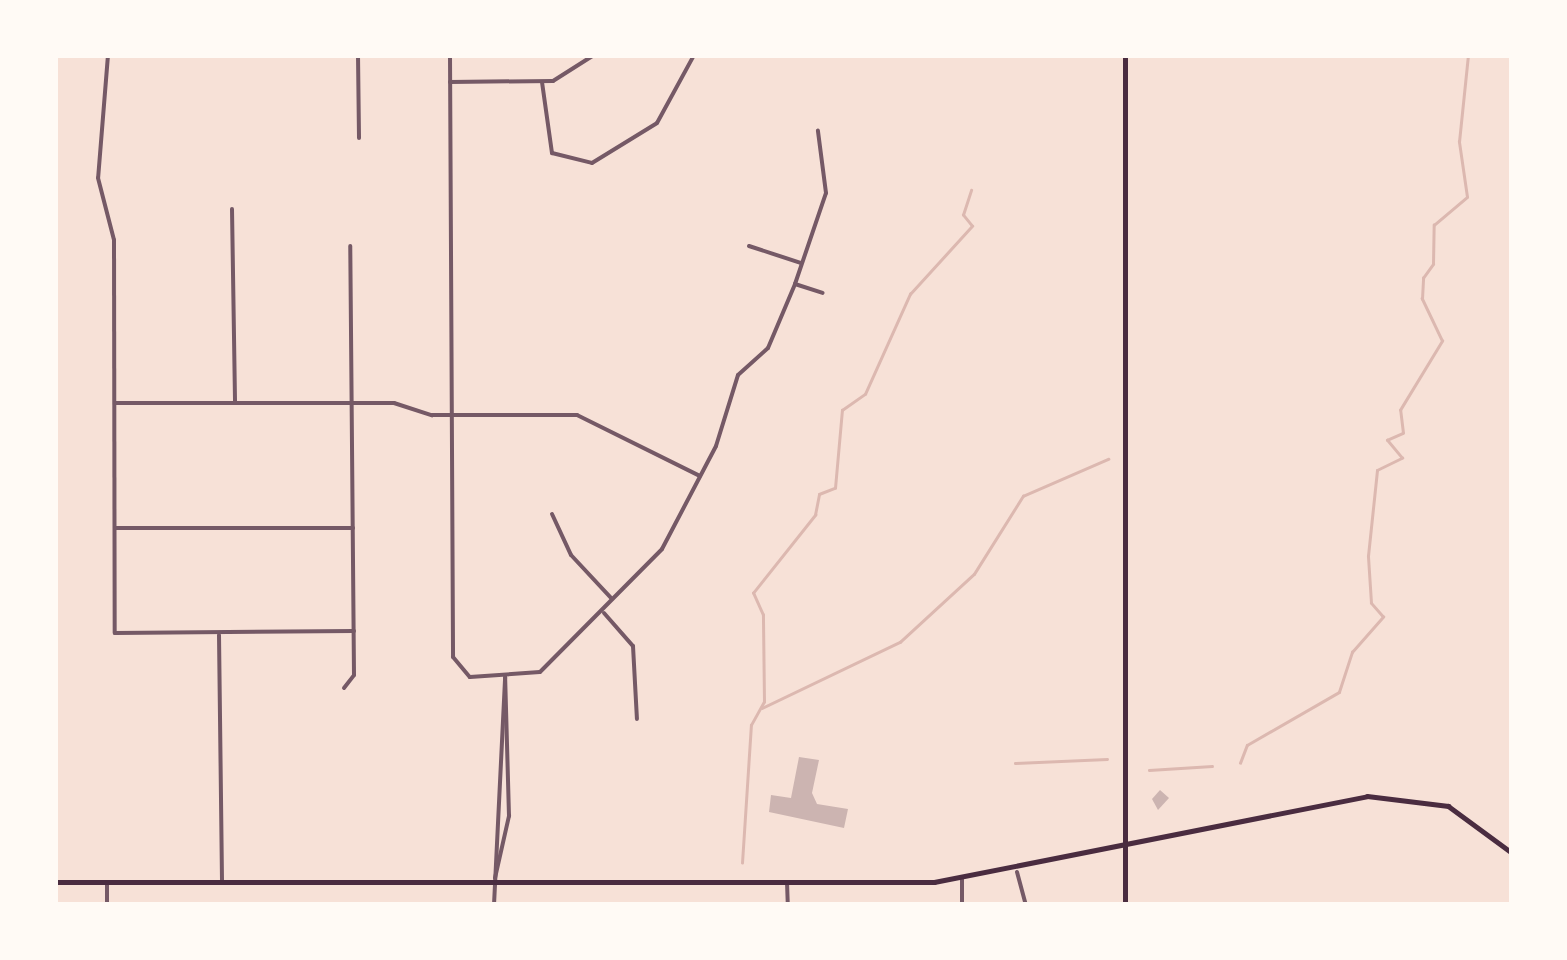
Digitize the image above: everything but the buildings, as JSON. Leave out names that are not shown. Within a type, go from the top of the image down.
[{"type":"main road","points":[[1125,55],[1125,905]]},
{"type":"main road","points":[[55,882],[962,879],[1018,872],[1124,840],[1367,796],[1416,796],[1488,830],[1512,854]]},
{"type":"street","points":[[108,55],[98,178],[114,240],[115,633],[354,631]]},
{"type":"street","points":[[358,55],[359,138]]},
{"type":"street","points":[[450,55],[454,662],[465,676],[505,677],[540,672],[604,613],[662,549],[700,476],[738,376],[768,348],[795,284],[826,193],[818,131]]},
{"type":"street","points":[[450,82],[542,82],[594,55]]},
{"type":"street","points":[[542,82],[552,152],[592,164],[657,123],[694,55]]},
{"type":"street","points":[[232,209],[234,403]]},
{"type":"street","points":[[344,688],[354,675],[350,246]]},
{"type":"street","points":[[749,246],[801,263]]},
{"type":"street","points":[[795,284],[823,294]]},
{"type":"street","points":[[115,403],[352,403],[452,416],[577,415],[700,476]]},
{"type":"street","points":[[552,514],[571,555],[613,601]]},
{"type":"street","points":[[115,528],[353,528]]},
{"type":"street","points":[[604,613],[633,646],[637,719]]},
{"type":"street","points":[[219,633],[222,880]]},
{"type":"street","points":[[494,905],[505,677]]},
{"type":"street","points":[[494,880],[509,794],[505,677]]},
{"type":"street","points":[[499,794],[509,794]]},
{"type":"street","points":[[1018,872],[1026,905]]},
{"type":"street","points":[[962,879],[962,905]]},
{"type":"street","points":[[106,882],[106,905]]},
{"type":"street","points":[[788,882],[788,905]]},
{"type":"waterway","points":[[1240,763],[1247,745],[1339,692],[1352,652],[1383,617],[1371,603],[1368,556],[1377,470],[1402,458],[1387,440],[1403,433],[1400,410],[1442,341],[1422,299],[1423,278],[1433,264],[1434,225],[1467,197],[1459,142],[1468,55]]},
{"type":"waterway","points":[[742,863],[751,725],[764,702],[763,615],[753,593],[815,515],[819,494],[835,488],[842,410],[865,394],[910,294],[972,226],[963,215],[971,190]]},
{"type":"waterway","points":[[762,708],[900,642],[974,574],[1023,496],[1108,459]]},
{"type":"waterway","points":[[1015,763],[1107,759]]},
{"type":"waterway","points":[[1149,770],[1212,766]]}]
